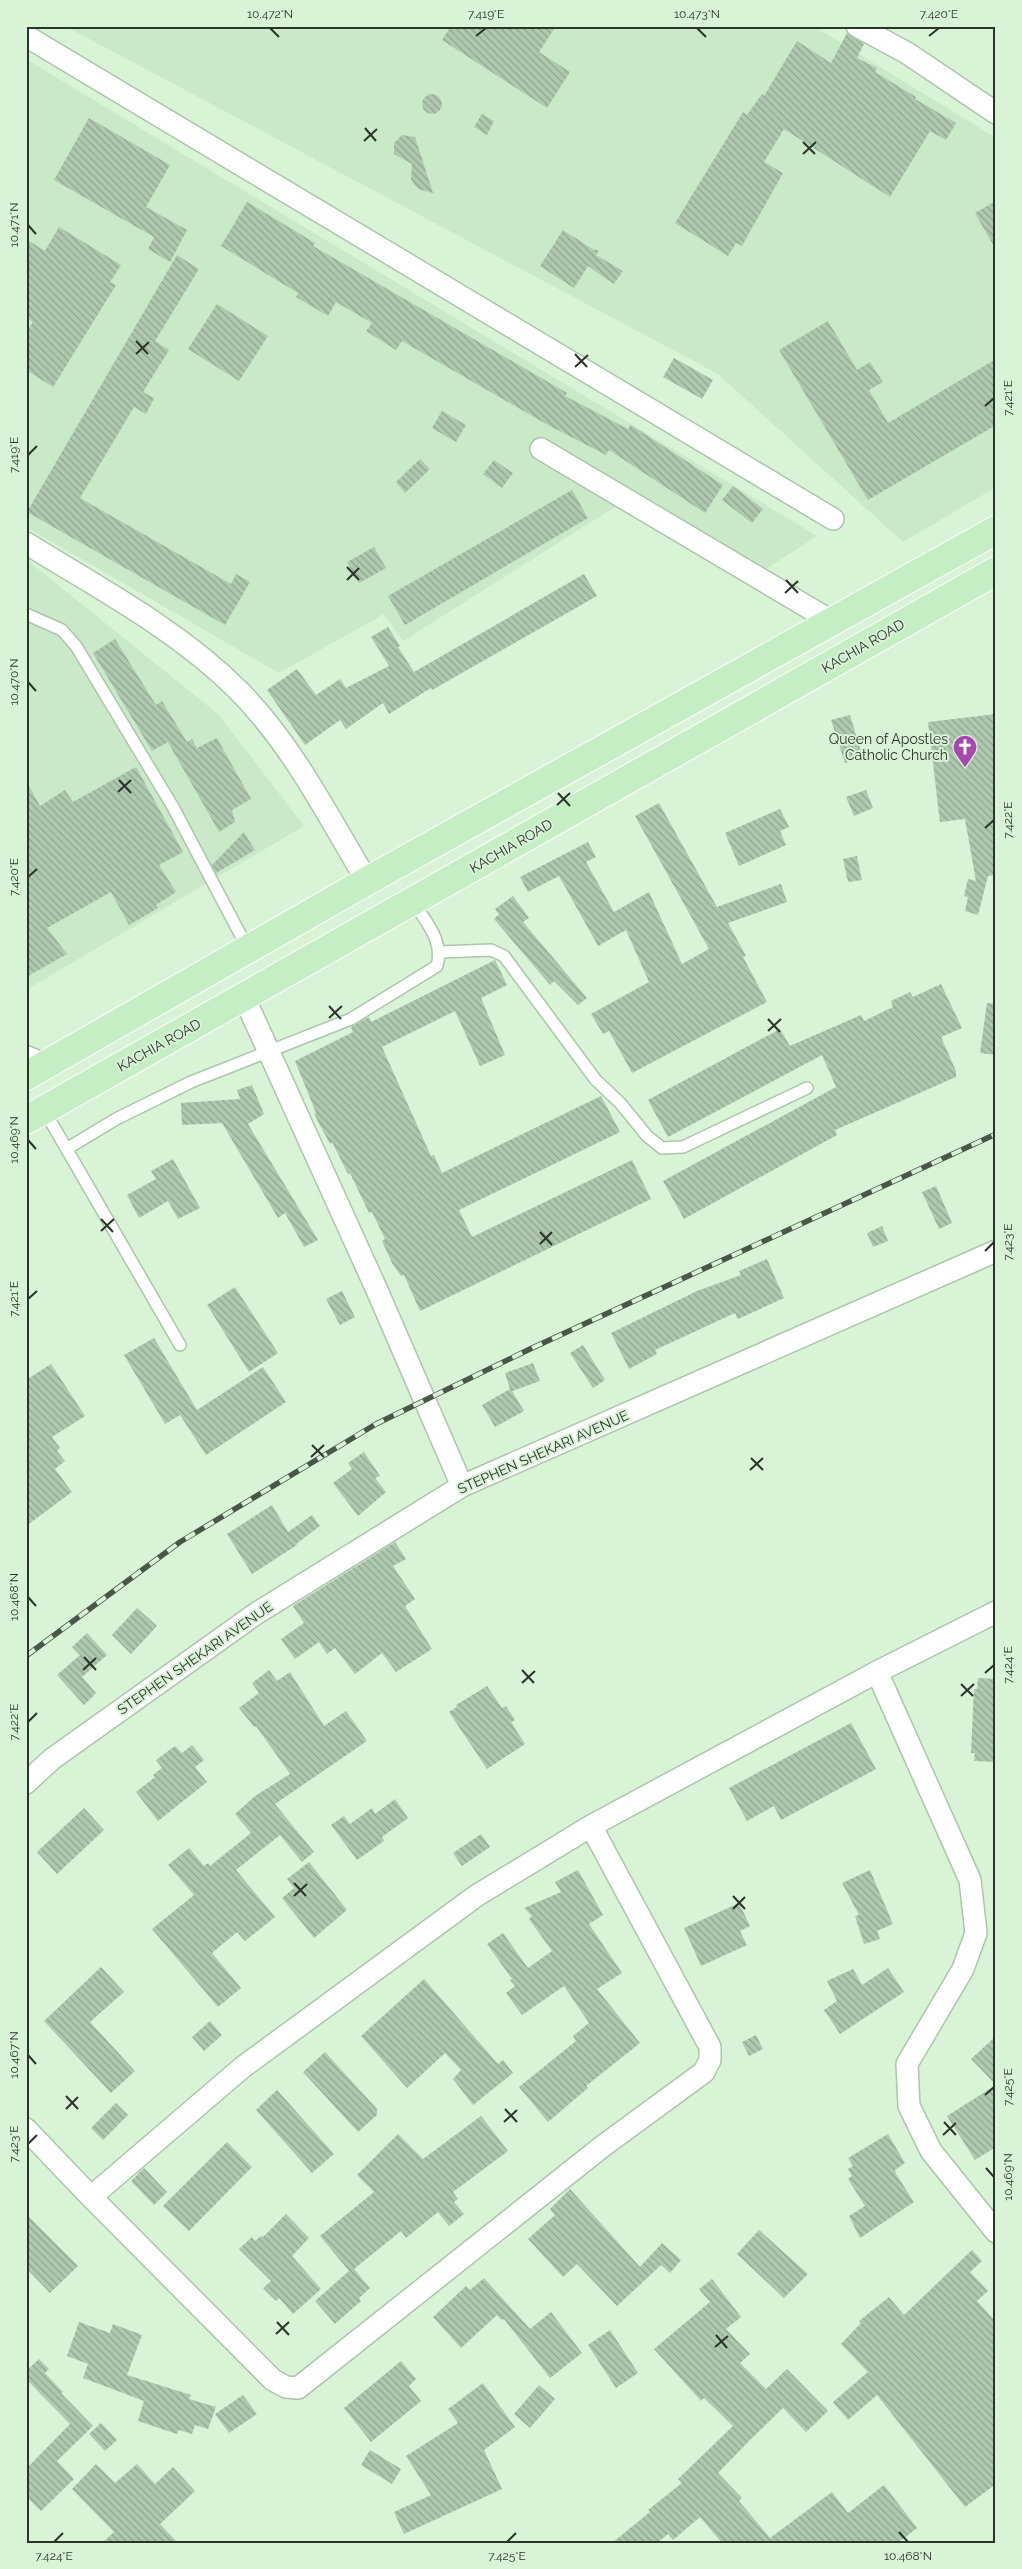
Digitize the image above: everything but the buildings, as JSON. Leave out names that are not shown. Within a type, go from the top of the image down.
[{"type":"main road","points":[[26,1076],[367,882],[996,530]]},
{"type":"main road","name":"KACHIA ROAD","points":[[35,1115],[996,571]]},
{"type":"street","points":[[857,26],[907,53],[996,114]]},
{"type":"street","points":[[26,36],[833,519]]},
{"type":"street","points":[[541,449],[833,622]]},
{"type":"street","points":[[26,542],[178,639],[205,660],[239,691],[300,770],[367,882]]},
{"type":"street","points":[[244,997],[376,1288],[462,1486]]},
{"type":"street","name":"STEPHEN SHEKARI AVENUE","points":[[26,1783],[52,1759],[257,1613],[462,1486],[996,1251]]},
{"type":"street","points":[[91,2197],[242,2067],[476,1896],[591,1826],[877,1672],[996,1612]]},
{"type":"street","points":[[877,1672],[970,1880],[976,1933],[963,1969],[907,2064],[909,2106],[931,2150],[996,2232]]},
{"type":"street","points":[[26,2129],[273,2380],[286,2386],[298,2388],[603,2146],[704,2072],[710,2060],[710,2047],[591,1826]]},
{"type":"lane","points":[[26,614],[62,630],[76,646],[173,806],[248,949]]},
{"type":"lane","points":[[68,1148],[116,1119],[191,1082],[351,1019],[437,966],[441,952],[438,942],[413,901]]},
{"type":"lane","points":[[441,952],[490,950],[504,956],[595,1079],[647,1136],[662,1148],[684,1147],[807,1088]]},
{"type":"lane","points":[[26,1051],[51,1062]]},
{"type":"lane","points":[[35,1115],[68,1148],[180,1344]]},
{"type":"shaded area","points":[[65,26],[813,26],[996,138],[996,487],[903,542],[718,374]]},
{"type":"shaded area","points":[[26,59],[817,536],[761,572],[626,500],[403,641],[384,614],[279,673],[26,527]]},
{"type":"shaded area","points":[[26,559],[219,715],[304,826],[26,990]]},
{"type":"railway","points":[[26,1656],[180,1542],[376,1424],[530,1349],[996,1134]]},
{"type":"place","name":"Queen of Apostles Catholic Church","points":[[965,768]]}]
